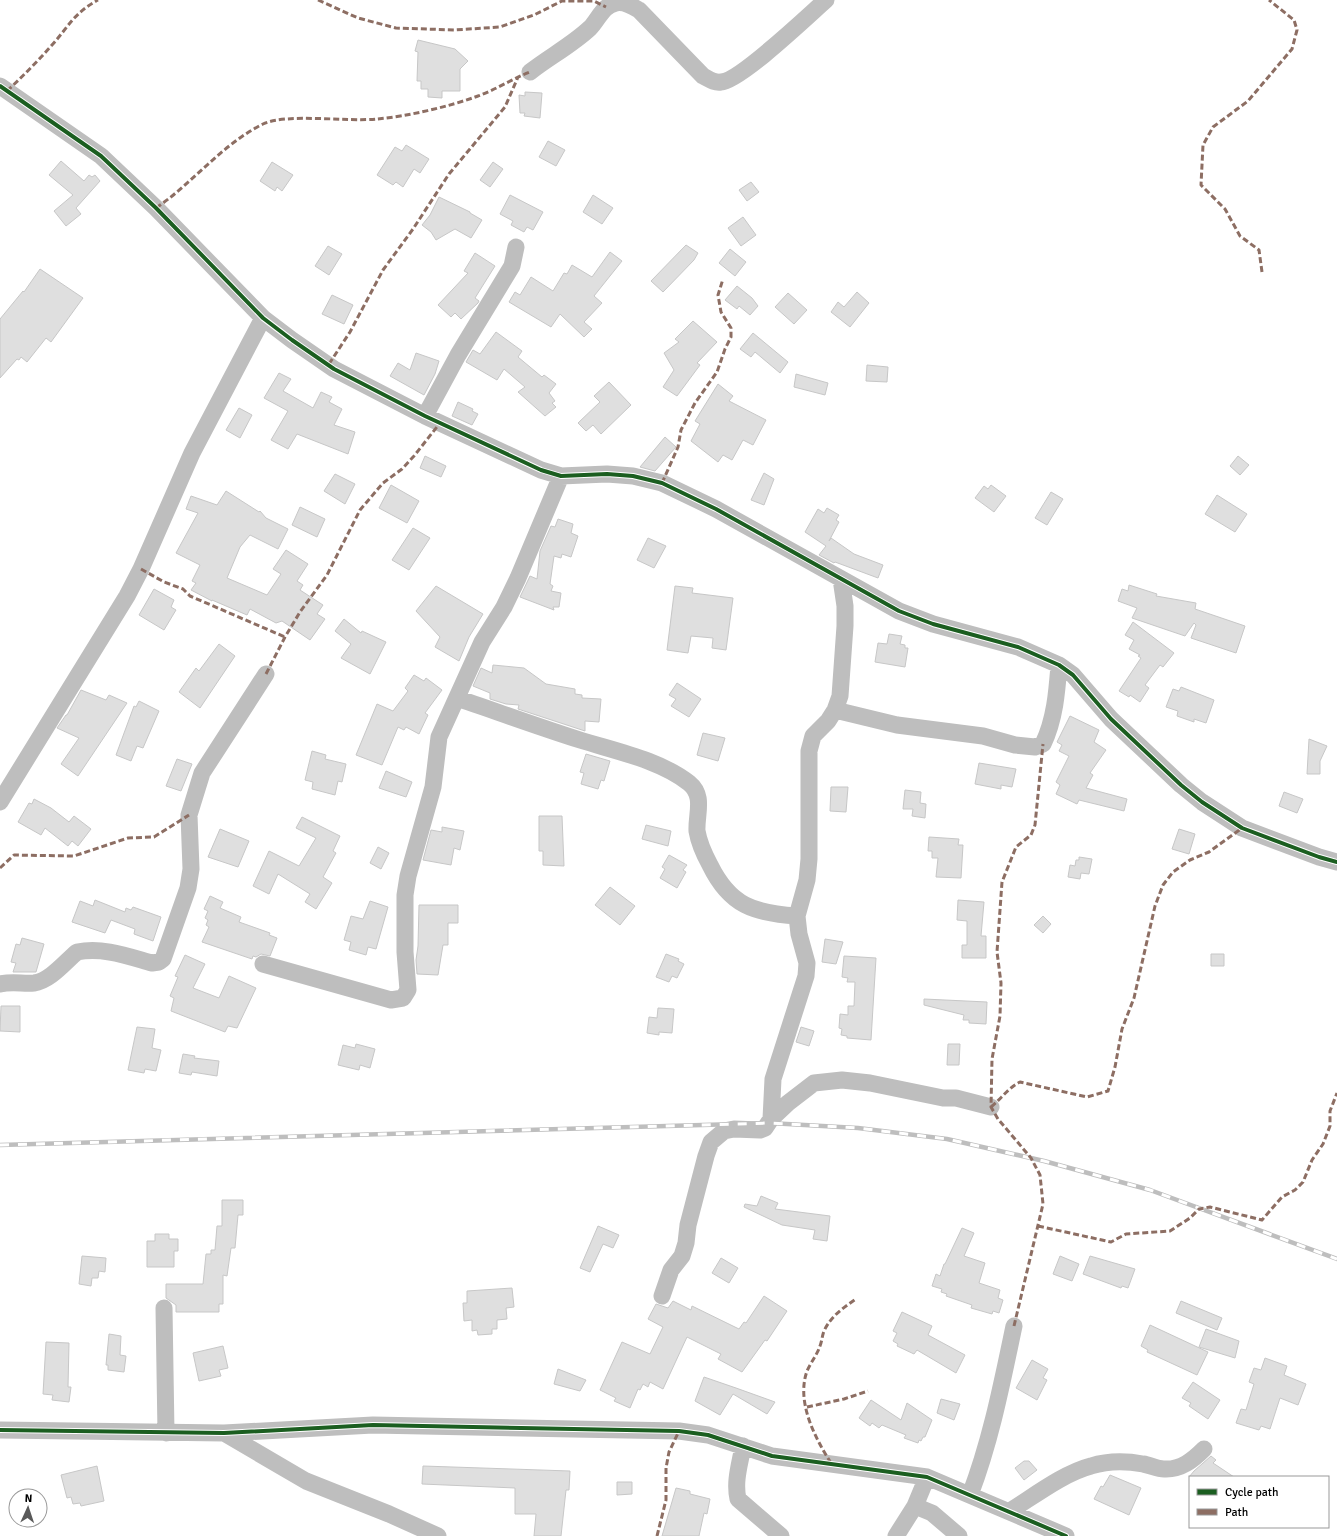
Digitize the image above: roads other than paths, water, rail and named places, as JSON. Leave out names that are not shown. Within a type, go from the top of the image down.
[{"type":"street","points":[[530,72],[590,28],[606,7],[616,2],[627,3],[639,10],[703,76],[713,81],[721,82],[737,75],[778,43],[826,0]]},
{"type":"street","points":[[0,86],[101,156],[156,208],[263,318],[334,369],[425,416],[541,470],[561,476],[607,474],[633,476],[662,483],[716,510],[899,610],[933,624],[1018,647],[1059,665],[1073,675],[1111,719],[1181,785],[1202,802],[1242,828],[1319,857],[1337,862]]},
{"type":"street","points":[[425,416],[458,355],[512,266],[516,247]]},
{"type":"street","points":[[0,802],[130,589],[192,453],[263,318]]},
{"type":"street","points":[[263,964],[391,1000],[403,998],[408,990],[405,952],[406,894],[408,876],[433,786],[439,737],[482,642],[504,607],[518,578],[561,476]]},
{"type":"street","points":[[771,1119],[773,1079],[806,976],[807,964],[799,934],[797,916],[807,880],[809,859],[808,770],[810,743],[813,736],[828,721],[835,710],[840,696],[845,626],[845,606],[841,579]]},
{"type":"street","points":[[835,710],[897,725],[982,736],[1015,745],[1035,747],[1043,744],[1047,736],[1058,688],[1059,665]]},
{"type":"street","points":[[0,984],[42,981],[77,952],[83,951],[109,951],[152,963],[159,962],[163,959],[188,888],[191,869],[189,815],[195,789],[202,773],[266,674]]},
{"type":"street","points":[[457,698],[655,764],[689,783],[696,791],[699,802],[699,838],[714,874],[727,893],[750,909],[772,914],[797,916]]},
{"type":"street","points":[[662,1296],[671,1270],[682,1256],[686,1243],[688,1225],[712,1142],[724,1131],[734,1129],[760,1130],[765,1128],[771,1119],[814,1083],[842,1080],[870,1083],[943,1098],[956,1098],[991,1107]]},
{"type":"street","points":[[164,1308],[166,1433]]},
{"type":"street","points":[[970,1495],[981,1465],[999,1399],[1014,1326]]},
{"type":"street","points":[[0,1430],[224,1433],[373,1426],[646,1429],[679,1431],[708,1435],[772,1456],[927,1476],[970,1495],[1010,1510],[1066,1536]]},
{"type":"street","points":[[224,1433],[306,1481],[389,1514],[438,1536]]},
{"type":"street","points":[[743,1446],[737,1476],[736,1490],[738,1499],[781,1536]]},
{"type":"street","points":[[1010,1510],[1079,1470],[1115,1462],[1143,1464],[1164,1469],[1178,1467],[1192,1460],[1204,1449]]},
{"type":"street","points":[[896,1536],[915,1506],[927,1476]]},
{"type":"street","points":[[915,1506],[932,1513],[959,1536]]},
{"type":"railway","points":[[0,1145],[769,1123],[858,1128],[947,1139],[1044,1161],[1150,1190],[1337,1259]]}]
